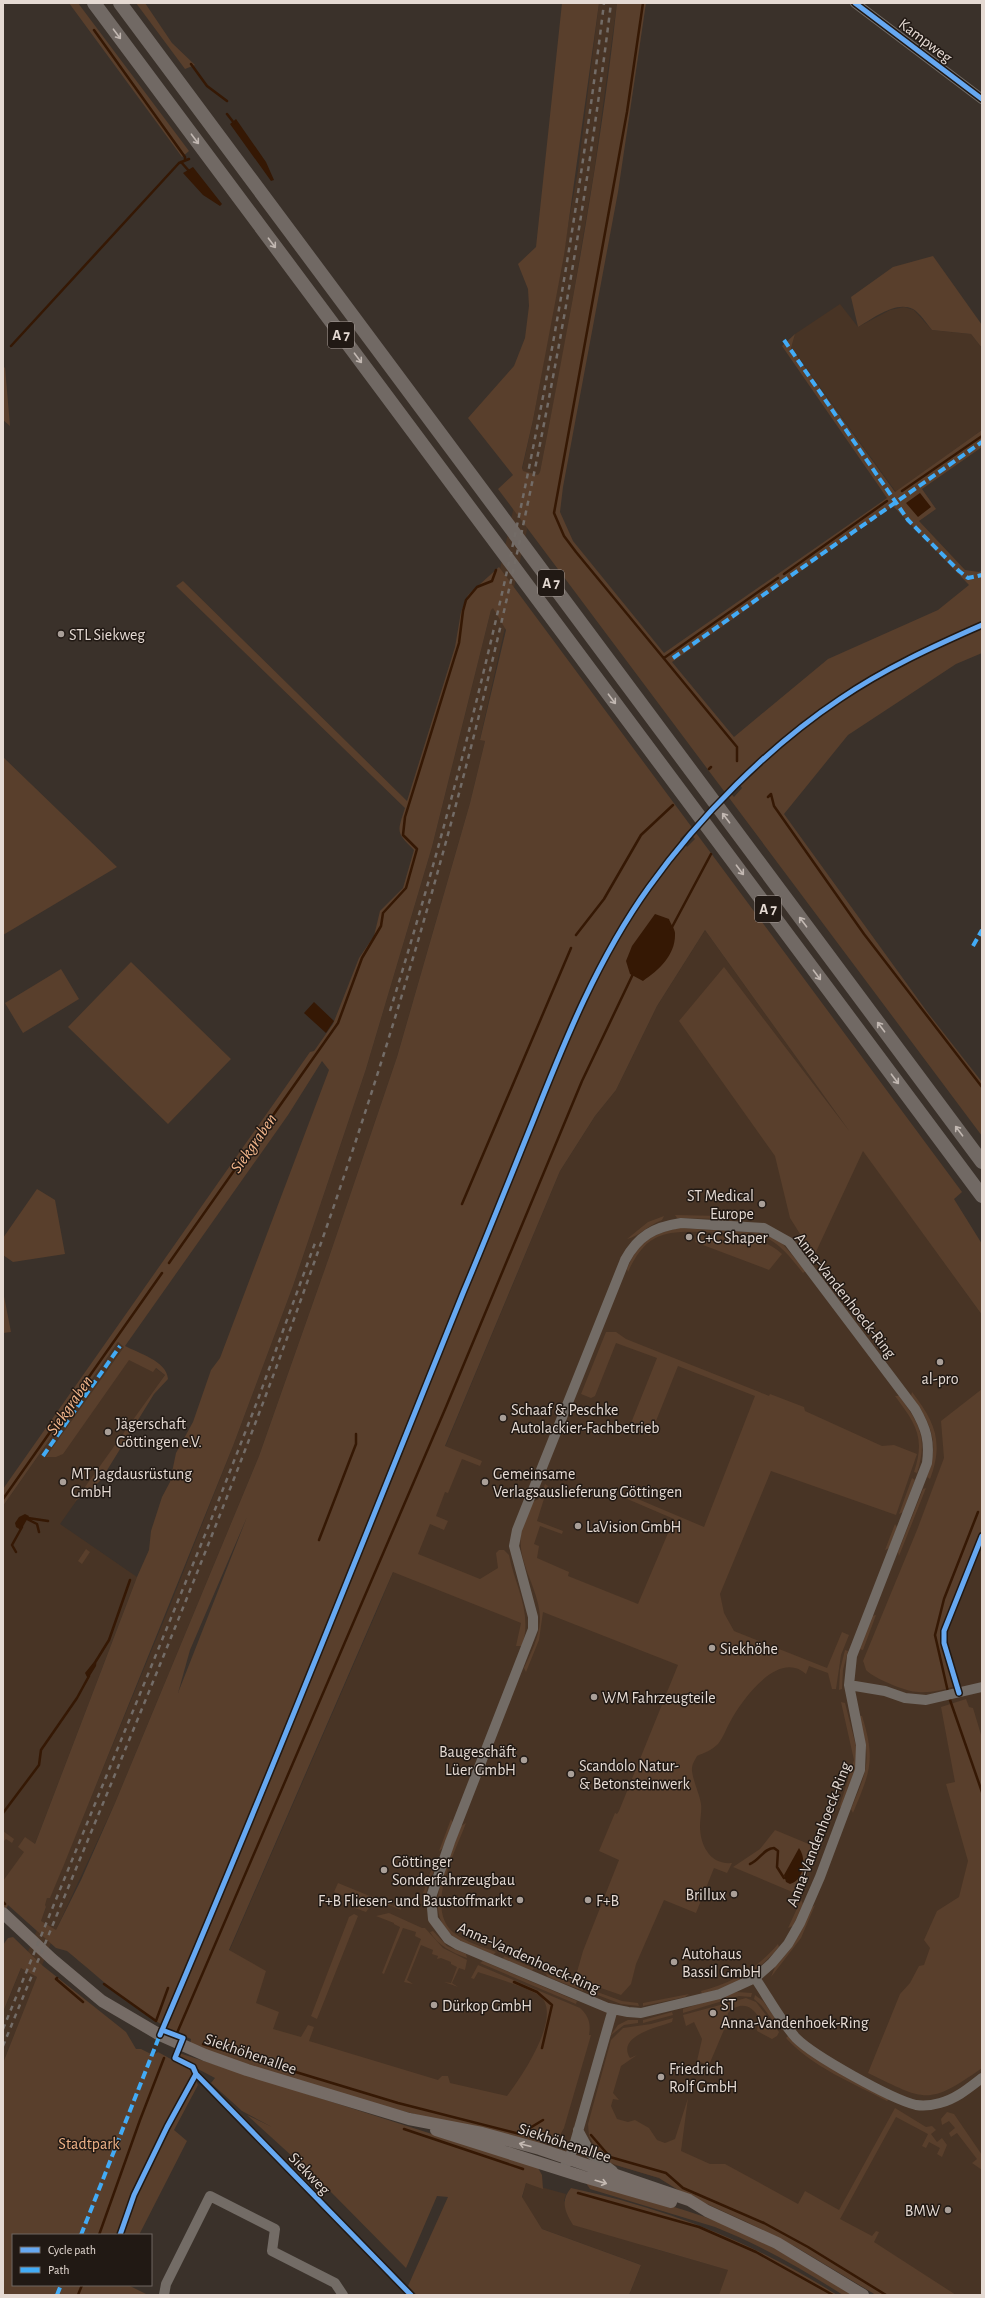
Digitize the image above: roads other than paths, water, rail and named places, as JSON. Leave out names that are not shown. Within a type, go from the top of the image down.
[{"type":"highway","name":"A 7","points":[[94,3],[982,1196]]},
{"type":"highway","name":"A 7","points":[[120,3],[982,1162]]},
{"type":"main road","name":"Siekhöhenallee","points":[[3,1913],[78,1982],[102,2001],[160,2035],[205,2055],[247,2070],[409,2118],[482,2134],[563,2164],[707,2211],[777,2243],[863,2295]]},
{"type":"main road","name":"Siekhöhenallee","points":[[563,2164],[621,2176],[689,2200],[707,2211]]},
{"type":"street","name":"Kampweg","points":[[855,3],[982,99]]},
{"type":"street","name":"Anna-Vandenhoeck-Ring","points":[[681,1223],[751,1226],[764,1228],[783,1238],[798,1253],[923,1424],[928,1437],[927,1463],[854,1649],[849,1672],[849,1684],[862,1758],[855,1786],[800,1923],[788,1944],[772,1963],[754,1978],[720,1994],[641,2013],[611,2009],[453,1942],[439,1930],[433,1919],[431,1897],[450,1842],[534,1629],[533,1617],[514,1546],[517,1530],[625,1260],[634,1244],[657,1228],[681,1223]]},
{"type":"street","points":[[849,1684],[886,1691],[915,1700],[939,1698],[982,1687]]},
{"type":"street","points":[[754,1978],[783,2021],[801,2042],[862,2080],[899,2099],[917,2105],[940,2103],[955,2098],[982,2078]]},
{"type":"street","name":"Anna-Vandenhoeck-Ring","points":[[563,2164],[578,2130],[611,2009]]},
{"type":"street","name":"Anna-Vandenhoeck-Ring","points":[[563,2164],[611,2009]]},
{"type":"street","points":[[578,2130],[591,2154],[621,2176]]},
{"type":"street","points":[[164,2295],[166,2284],[210,2196],[275,2229],[272,2251],[335,2283],[342,2295]]},
{"type":"waterway","points":[[643,3],[627,112],[554,513],[564,536],[576,552],[737,747],[737,761]]},
{"type":"waterway","points":[[94,30],[185,157],[185,160]]},
{"type":"waterway","points":[[191,64],[207,86],[227,101]]},
{"type":"waterway","points":[[227,114],[234,123]]},
{"type":"waterway","points":[[11,346],[179,163],[189,159]]},
{"type":"waterway","points":[[181,162],[189,171]]},
{"type":"waterway","points":[[902,491],[982,436]]},
{"type":"waterway","points":[[784,574],[887,501]]},
{"type":"waterway","points":[[169,1263],[338,1023],[362,958],[381,926],[383,913],[406,888],[417,849],[403,835],[405,817],[459,643],[466,600],[477,587],[492,581],[496,570]]},
{"type":"waterway","points":[[664,658],[778,578]]},
{"type":"waterway","points":[[768,797],[771,794],[774,806],[864,934],[982,1087]]},
{"type":"waterway","points":[[576,935],[604,899],[641,835],[673,805]]},
{"type":"waterway","points":[[671,929],[711,854]]},
{"type":"waterway","points":[[462,1204],[571,948]]},
{"type":"waterway","points":[[177,2033],[446,1407],[582,1081],[633,974]]},
{"type":"waterway","name":"Siekgraben","points":[[3,1499],[162,1273]]},
{"type":"waterway","points":[[319,1540],[356,1444],[356,1434]]},
{"type":"waterway","points":[[948,1692],[935,1635],[944,1599],[978,1512]]},
{"type":"waterway","points":[[28,1518],[48,1521]]},
{"type":"waterway","points":[[27,1519],[37,1524],[39,1532]]},
{"type":"waterway","points":[[16,1552],[12,1545],[22,1527]]},
{"type":"waterway","points":[[96,1661],[109,1640],[130,1580]]},
{"type":"waterway","points":[[3,1813],[39,1765],[41,1750],[77,1698],[89,1676]]},
{"type":"waterway","points":[[949,1697],[982,1792]]},
{"type":"waterway","points":[[750,1864],[764,1852],[774,1848],[778,1851],[777,1867],[784,1878]]},
{"type":"waterway","points":[[57,1978],[56,1979],[83,2002]]},
{"type":"waterway","points":[[514,1982],[537,1992],[552,2005],[542,2048]]},
{"type":"waterway","points":[[104,1984],[156,2021],[168,1988]]},
{"type":"waterway","points":[[203,2044],[398,2103],[520,2134],[543,2120]]},
{"type":"waterway","points":[[99,2234],[164,2058]]},
{"type":"waterway","points":[[404,2129],[523,2169]]},
{"type":"waterway","points":[[591,2135],[610,2157],[666,2173],[683,2188],[764,2223],[808,2247],[886,2295]]},
{"type":"waterway","points":[[578,2193],[699,2227],[756,2252],[833,2295]]},
{"type":"waterway","points":[[78,2295],[82,2286]]},
{"type":"railway","points":[[390,1011],[427,888],[461,763],[492,638],[520,512],[568,258],[604,3]]},
{"type":"railway","points":[[3,2046],[199,1567],[274,1374],[362,1122],[411,966],[455,808],[495,649],[531,488],[562,327],[589,165],[611,3]]},
{"type":"railway","points":[[3,2029],[209,1525],[257,1402],[315,1243]]},
{"type":"place","name":"STL Siekweg","points":[[61,634]]},
{"type":"place","name":"ST Medical Europe","points":[[762,1204]]},
{"type":"place","name":"C+C Shaper","points":[[689,1237]]},
{"type":"place","name":"al-pro","points":[[940,1362]]},
{"type":"place","name":"Schaaf & Peschke Autolackier-Fachbetrieb","points":[[503,1418]]},
{"type":"place","name":"Jägerschaft Göttingen e.V.","points":[[108,1432]]},
{"type":"place","name":"MT Jagdausrüstung GmbH","points":[[63,1482]]},
{"type":"place","name":"Gemeinsame Verlagsauslieferung Göttingen","points":[[485,1482]]},
{"type":"place","name":"LaVision GmbH","points":[[578,1526]]},
{"type":"place","name":"Siekhöhe","points":[[712,1648]]},
{"type":"place","name":"WM Fahrzeugteile","points":[[594,1697]]},
{"type":"place","name":"Baugeschäft Lüer GmbH","points":[[524,1760]]},
{"type":"place","name":"Scandolo Natur- & Betonsteinwerk","points":[[571,1774]]},
{"type":"place","name":"Göttinger Sonderfahrzeugbau","points":[[384,1870]]},
{"type":"place","name":"Brillux","points":[[734,1894]]},
{"type":"place","name":"F+B Fliesen- und Baustoffmarkt","points":[[520,1900]]},
{"type":"place","name":"F+B","points":[[588,1900]]},
{"type":"place","name":"Autohaus Bassil GmbH","points":[[674,1962]]},
{"type":"place","name":"Dürkop GmbH","points":[[434,2005]]},
{"type":"place","name":"ST Anna-Vandenhoek-Ring","points":[[713,2013]]},
{"type":"place","name":"Friedrich Rolf GmbH","points":[[661,2077]]},
{"type":"place","name":"BMW","points":[[948,2210]]},
{"type":"park label","name":"Stadtpark","points":[[89,2143]]}]
